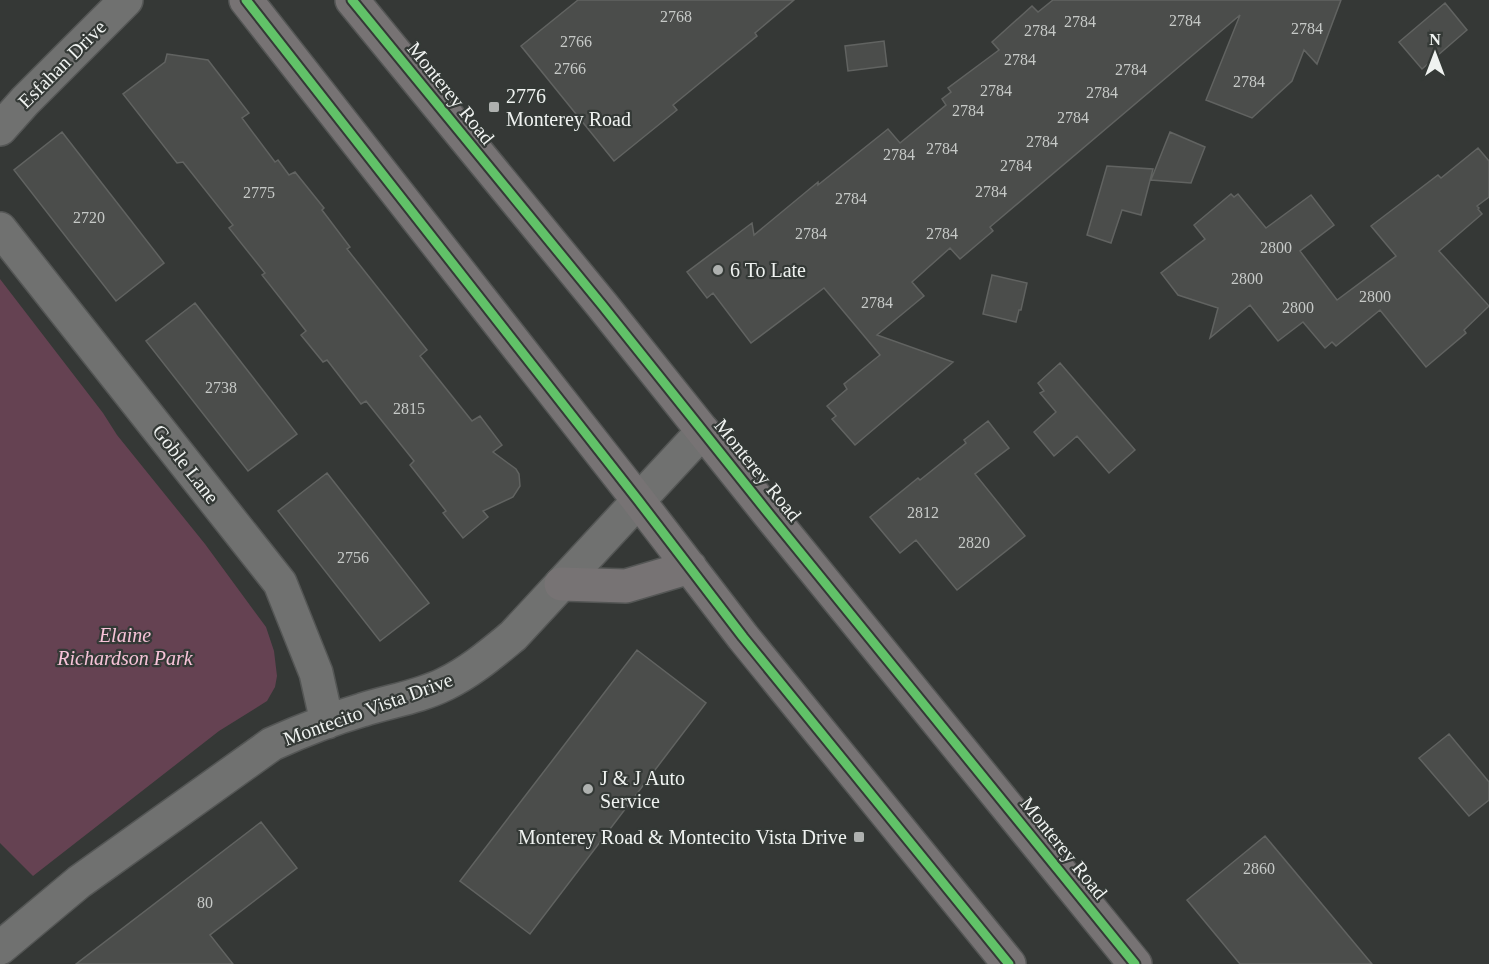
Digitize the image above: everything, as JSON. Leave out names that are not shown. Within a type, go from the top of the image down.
[{"type":"main road","points":[[246,0],[638,500],[743,638],[1009,964]]},
{"type":"main road","name":"Monterey Road","points":[[352,0],[602,304],[1135,964]]},
{"type":"main road","points":[[561,584],[626,586],[690,567]]},
{"type":"street","name":"Esfahan Drive","points":[[0,129],[126,0]]},
{"type":"street","name":"Goble Lane","points":[[0,229],[280,583],[316,673],[327,722]]},
{"type":"street","name":"Montecito Vista Drive","points":[[0,948],[79,882],[272,744],[361,710],[444,685],[468,671],[513,636],[703,431]]},
{"type":"green space","name":"Elaine Richardson Park","points":[[0,279],[103,413],[117,435],[205,544],[266,627],[274,651],[277,676],[275,687],[267,701],[219,731],[33,876],[0,843]]},
{"type":"building","points":[[578,0],[794,0],[755,33],[757,36],[673,105],[677,110],[614,161],[521,46]]},
{"type":"building","points":[[1053,0],[1341,0],[1317,64],[1304,50],[1292,81],[1252,118],[1206,100],[1240,15],[990,227],[993,231],[960,259],[950,248],[912,282],[924,296],[877,335],[953,362],[855,445],[832,419],[836,416],[827,406],[847,389],[844,384],[880,355],[824,288],[751,343],[713,293],[707,298],[687,272],[752,223],[754,235],[818,182],[818,185],[888,129],[900,143],[946,105],[942,99],[951,92],[948,88],[999,50],[992,42],[1032,6],[1038,12]]},
{"type":"building","points":[[1445,3],[1467,30],[1422,69],[1399,42]]},
{"type":"building","points":[[884,41],[887,66],[848,71],[845,46]]},
{"type":"building","points":[[167,54],[208,60],[249,113],[242,118],[275,162],[278,160],[289,175],[295,172],[324,208],[322,210],[350,247],[347,249],[427,350],[420,356],[472,421],[480,416],[502,445],[493,452],[516,469],[520,486],[513,497],[483,511],[488,517],[463,538],[443,513],[446,511],[410,465],[414,461],[366,401],[361,404],[327,360],[323,362],[301,335],[306,331],[262,275],[265,273],[229,228],[233,225],[183,162],[177,163],[123,94],[165,62]]},
{"type":"building","points":[[62,132],[164,263],[116,301],[14,170]]},
{"type":"building","points":[[1170,132],[1205,147],[1191,183],[1151,180]]},
{"type":"building","points":[[1478,148],[1489,161],[1489,197],[1477,206],[1482,214],[1439,251],[1489,306],[1464,330],[1466,333],[1426,367],[1380,310],[1336,346],[1332,342],[1325,348],[1303,322],[1278,341],[1250,305],[1210,338],[1218,308],[1178,295],[1161,273],[1205,239],[1194,225],[1231,194],[1234,197],[1238,194],[1266,228],[1311,195],[1334,225],[1300,251],[1337,300],[1396,256],[1371,226],[1438,175],[1441,178]]},
{"type":"building","points":[[1107,166],[1153,169],[1141,215],[1122,210],[1111,243],[1087,235]]},
{"type":"building","points":[[992,275],[1027,283],[1016,322],[983,314]]},
{"type":"building","points":[[195,303],[297,434],[248,471],[146,341]]},
{"type":"building","points":[[1060,363],[1135,450],[1109,473],[1077,436],[1054,456],[1034,432],[1056,412],[1040,393],[1044,391],[1038,383]]},
{"type":"building","points":[[988,421],[1009,448],[975,474],[1025,536],[957,590],[916,540],[900,553],[870,517],[966,443],[964,440]]},
{"type":"building","points":[[327,473],[429,603],[380,641],[278,511]]},
{"type":"building","points":[[637,650],[706,703],[530,934],[460,881]]},
{"type":"building","points":[[1449,734],[1489,782],[1489,800],[1469,816],[1419,758]]},
{"type":"building","points":[[261,822],[297,868],[210,935],[233,964],[76,964]]},
{"type":"building","points":[[1265,836],[1372,964],[1240,964],[1187,900]]},
{"type":"cycle path","points":[[246,0],[743,637],[1009,964]]},
{"type":"cycle path","points":[[352,0],[1135,964]]},
{"type":"place","name":"2776 Monterey Road","points":[[494,107]]},
{"type":"place","name":"6 To Late","points":[[718,270]]},
{"type":"place","name":"J & J Auto Service","points":[[588,789]]},
{"type":"place","name":"Monterey Road & Montecito Vista Drive","points":[[859,837]]}]
